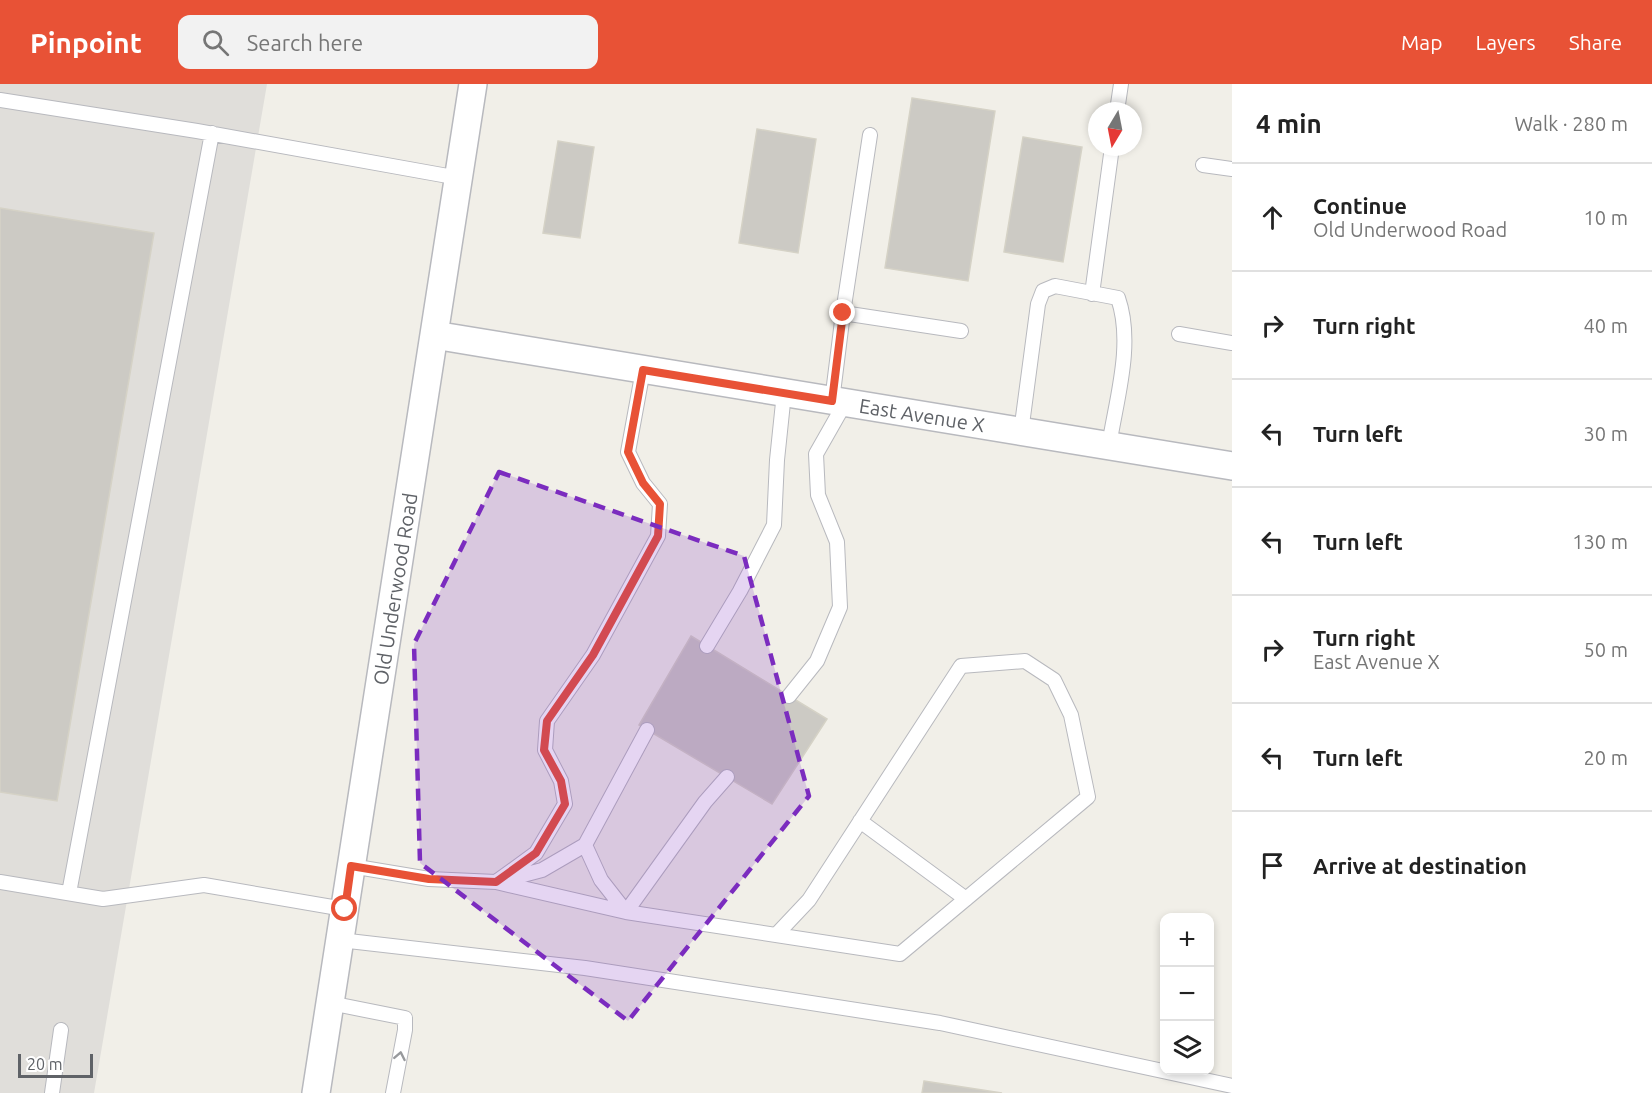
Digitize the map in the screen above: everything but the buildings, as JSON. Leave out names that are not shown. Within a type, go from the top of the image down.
[{"type":"street","name":"Old Underwood Road","points":[[316,1093],[473,84]]},
{"type":"street","name":"East Avenue X","points":[[434,335],[1232,466]]},
{"type":"lane","points":[[1118,102],[1121,84]]},
{"type":"lane","points":[[0,100],[212,133],[459,178]]},
{"type":"lane","points":[[69,893],[212,133]]},
{"type":"lane","points":[[789,696],[817,661],[840,607],[837,542],[818,495],[816,454],[839,402],[843,313],[870,135]]},
{"type":"lane","points":[[1092,294],[1111,156]]},
{"type":"lane","points":[[1203,165],[1232,169]]},
{"type":"lane","points":[[1021,432],[1038,304],[1043,291],[1055,286],[1118,298],[1125,336],[1109,446]]},
{"type":"lane","points":[[843,313],[961,331]]},
{"type":"lane","points":[[1179,334],[1232,343]]},
{"type":"lane","points":[[496,882],[536,853],[565,804],[561,781],[544,750],[547,721],[593,655],[658,536],[660,504],[643,483],[628,452],[643,370]]},
{"type":"lane","points":[[707,646],[740,591],[774,525],[777,460],[784,393]]},
{"type":"lane","points":[[351,866],[429,879],[496,882],[626,912],[776,935],[900,954],[1088,796],[1071,715],[1054,680],[1025,661],[961,666],[809,900],[776,935]]},
{"type":"lane","points":[[496,882],[542,870],[585,845],[647,730]]},
{"type":"lane","points":[[626,912],[705,802],[727,777]]},
{"type":"lane","points":[[860,821],[966,898]]},
{"type":"lane","points":[[585,845],[601,880],[626,912]]},
{"type":"lane","points":[[0,882],[103,899],[204,885],[345,909]]},
{"type":"lane","points":[[340,940],[585,968],[928,1022],[1232,1086]]},
{"type":"lane","points":[[330,1003],[405,1018],[405,1030],[393,1093]]},
{"type":"lane","points":[[52,1093],[61,1030]]},
{"type":"highlighted area","points":[[499,472],[744,556],[809,796],[628,1021],[420,863],[414,644]]},
{"type":"shaded area","points":[[0,84],[267,84],[94,1093],[0,1093]]},
{"type":"route","points":[[345,909],[351,866],[429,879],[496,882],[536,853],[565,804],[561,781],[544,750],[547,721],[593,655],[658,536],[660,504],[643,483],[628,452],[643,370],[832,401],[843,313]]}]
